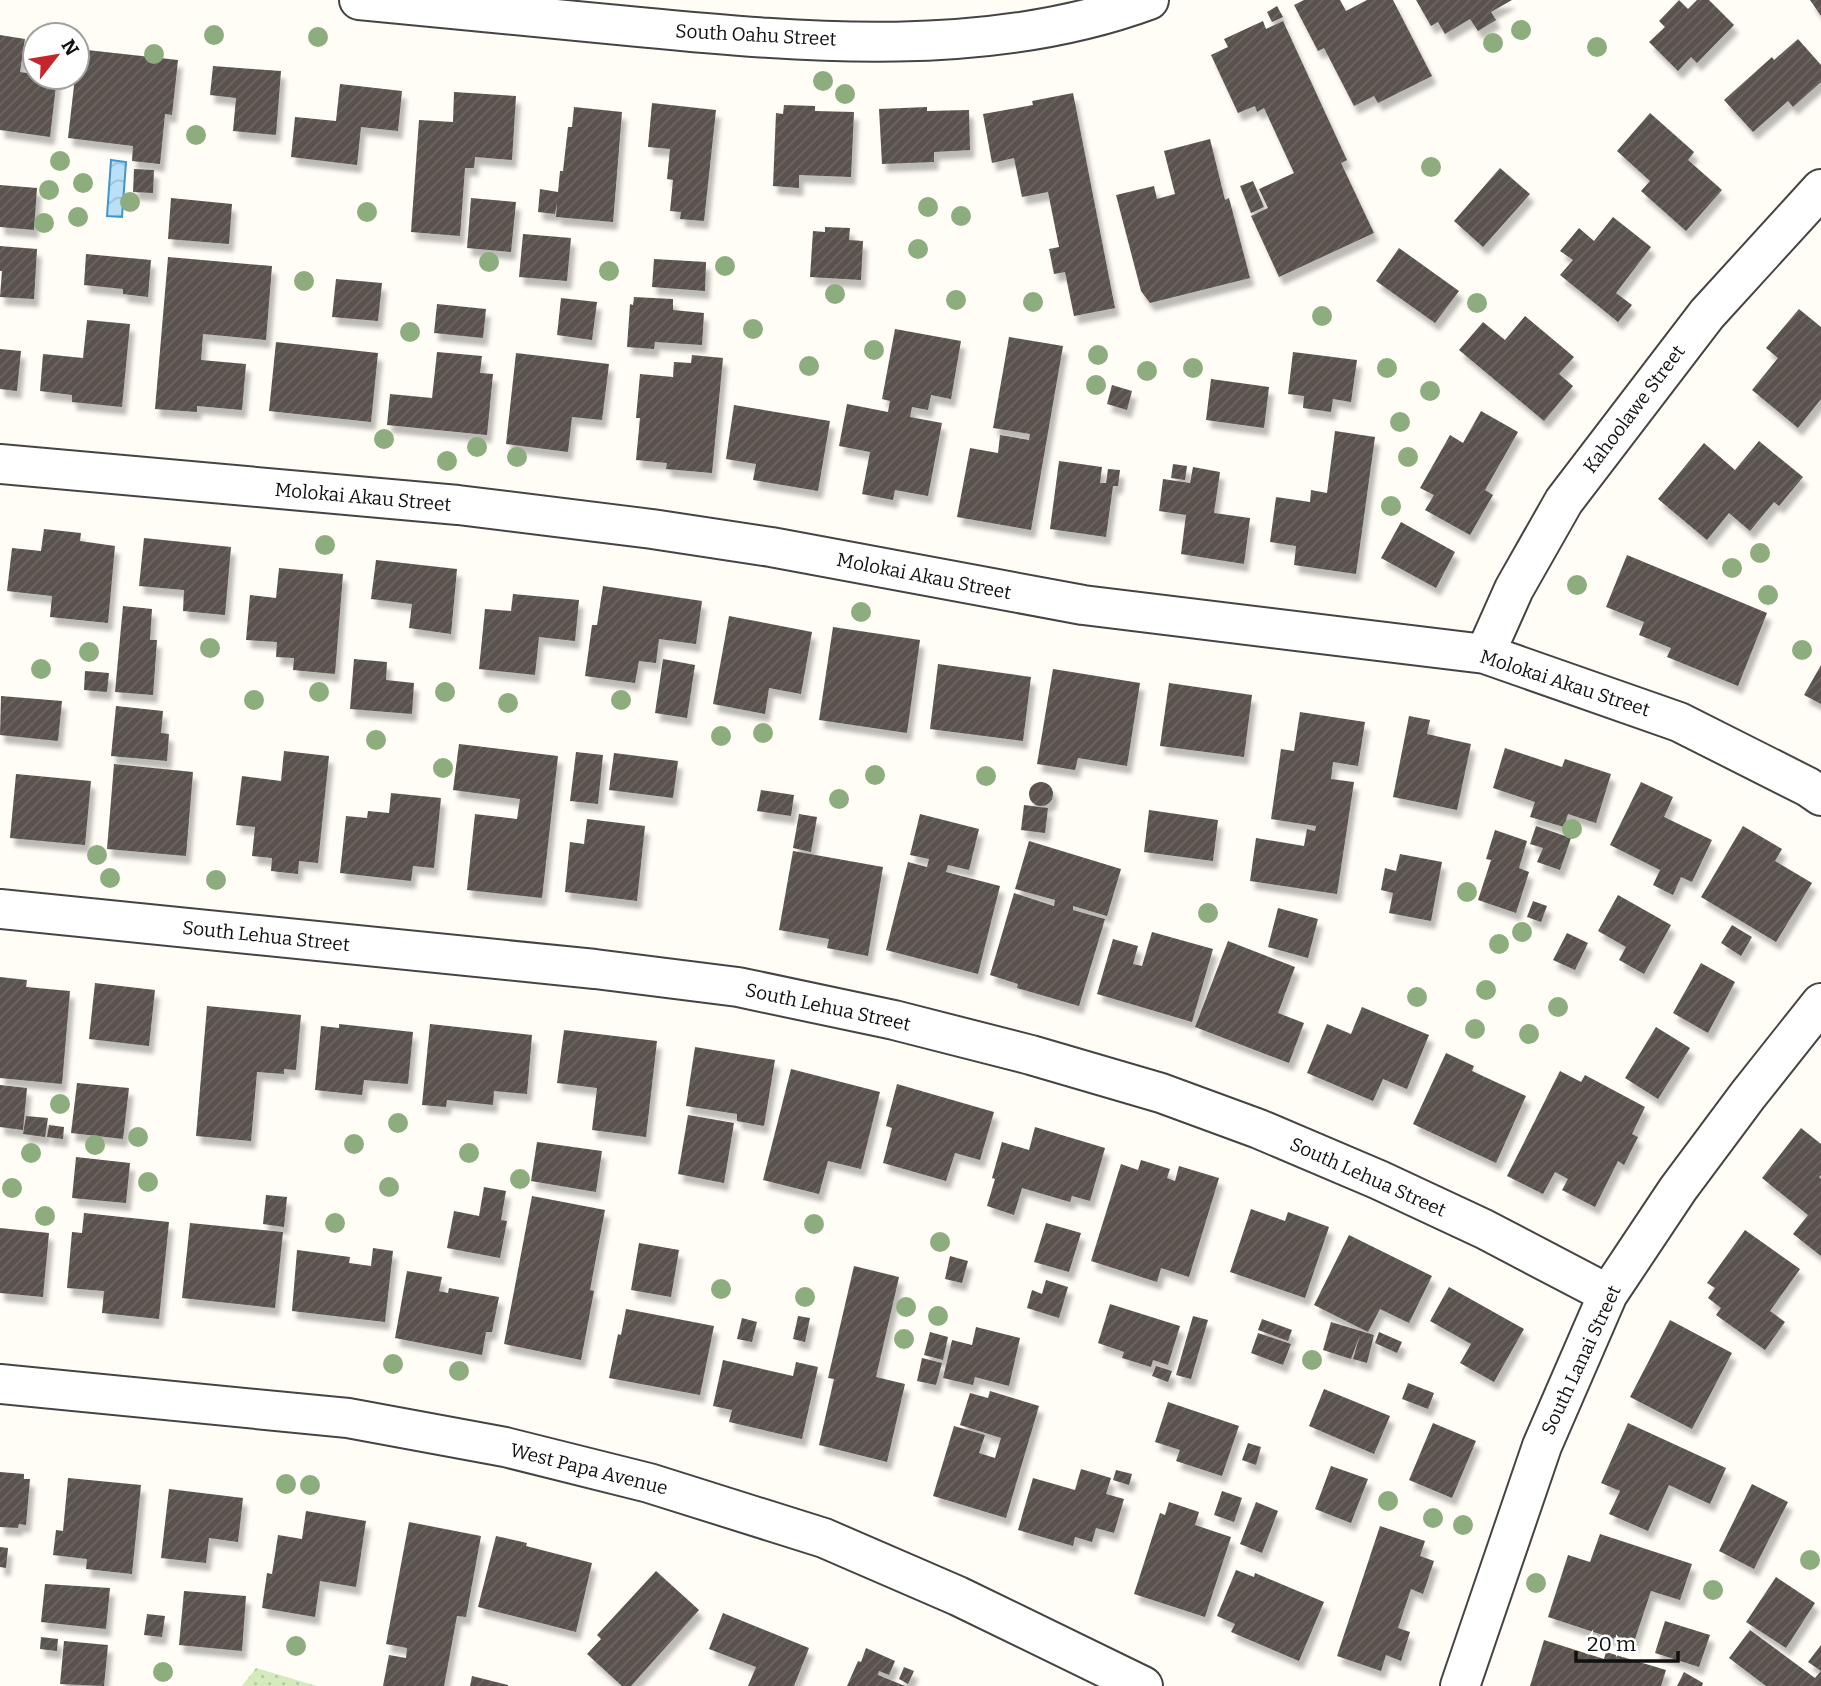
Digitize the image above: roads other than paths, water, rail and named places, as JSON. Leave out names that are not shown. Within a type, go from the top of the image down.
[{"type":"street","name":"South Oahu Street","points":[[359,0],[774,40],[942,40],[1043,29],[1149,0]]},
{"type":"street","name":"Kahoolawe Street","points":[[1485,654],[1514,589],[1564,501],[1707,314],[1821,189]]},
{"type":"street","name":"Molokai Akau Street","points":[[0,464],[458,505],[652,529],[771,547],[1071,603],[1485,654],[1679,722],[1821,796]]},
{"type":"street","name":"South Lehua Street","points":[[0,909],[608,971],[738,987],[894,1020],[1031,1055],[1161,1093],[1259,1129],[1379,1180],[1484,1229],[1608,1294]]},
{"type":"street","name":"South Lanai Street","points":[[1460,1686],[1542,1446],[1608,1294],[1678,1189],[1821,1003]]},
{"type":"street","name":"West Papa Avenue","points":[[0,1384],[348,1418],[505,1447],[649,1483],[824,1538],[958,1596],[1143,1686]]},
{"type":"water","points":[[111,160],[126,162],[122,217],[107,216]]}]
